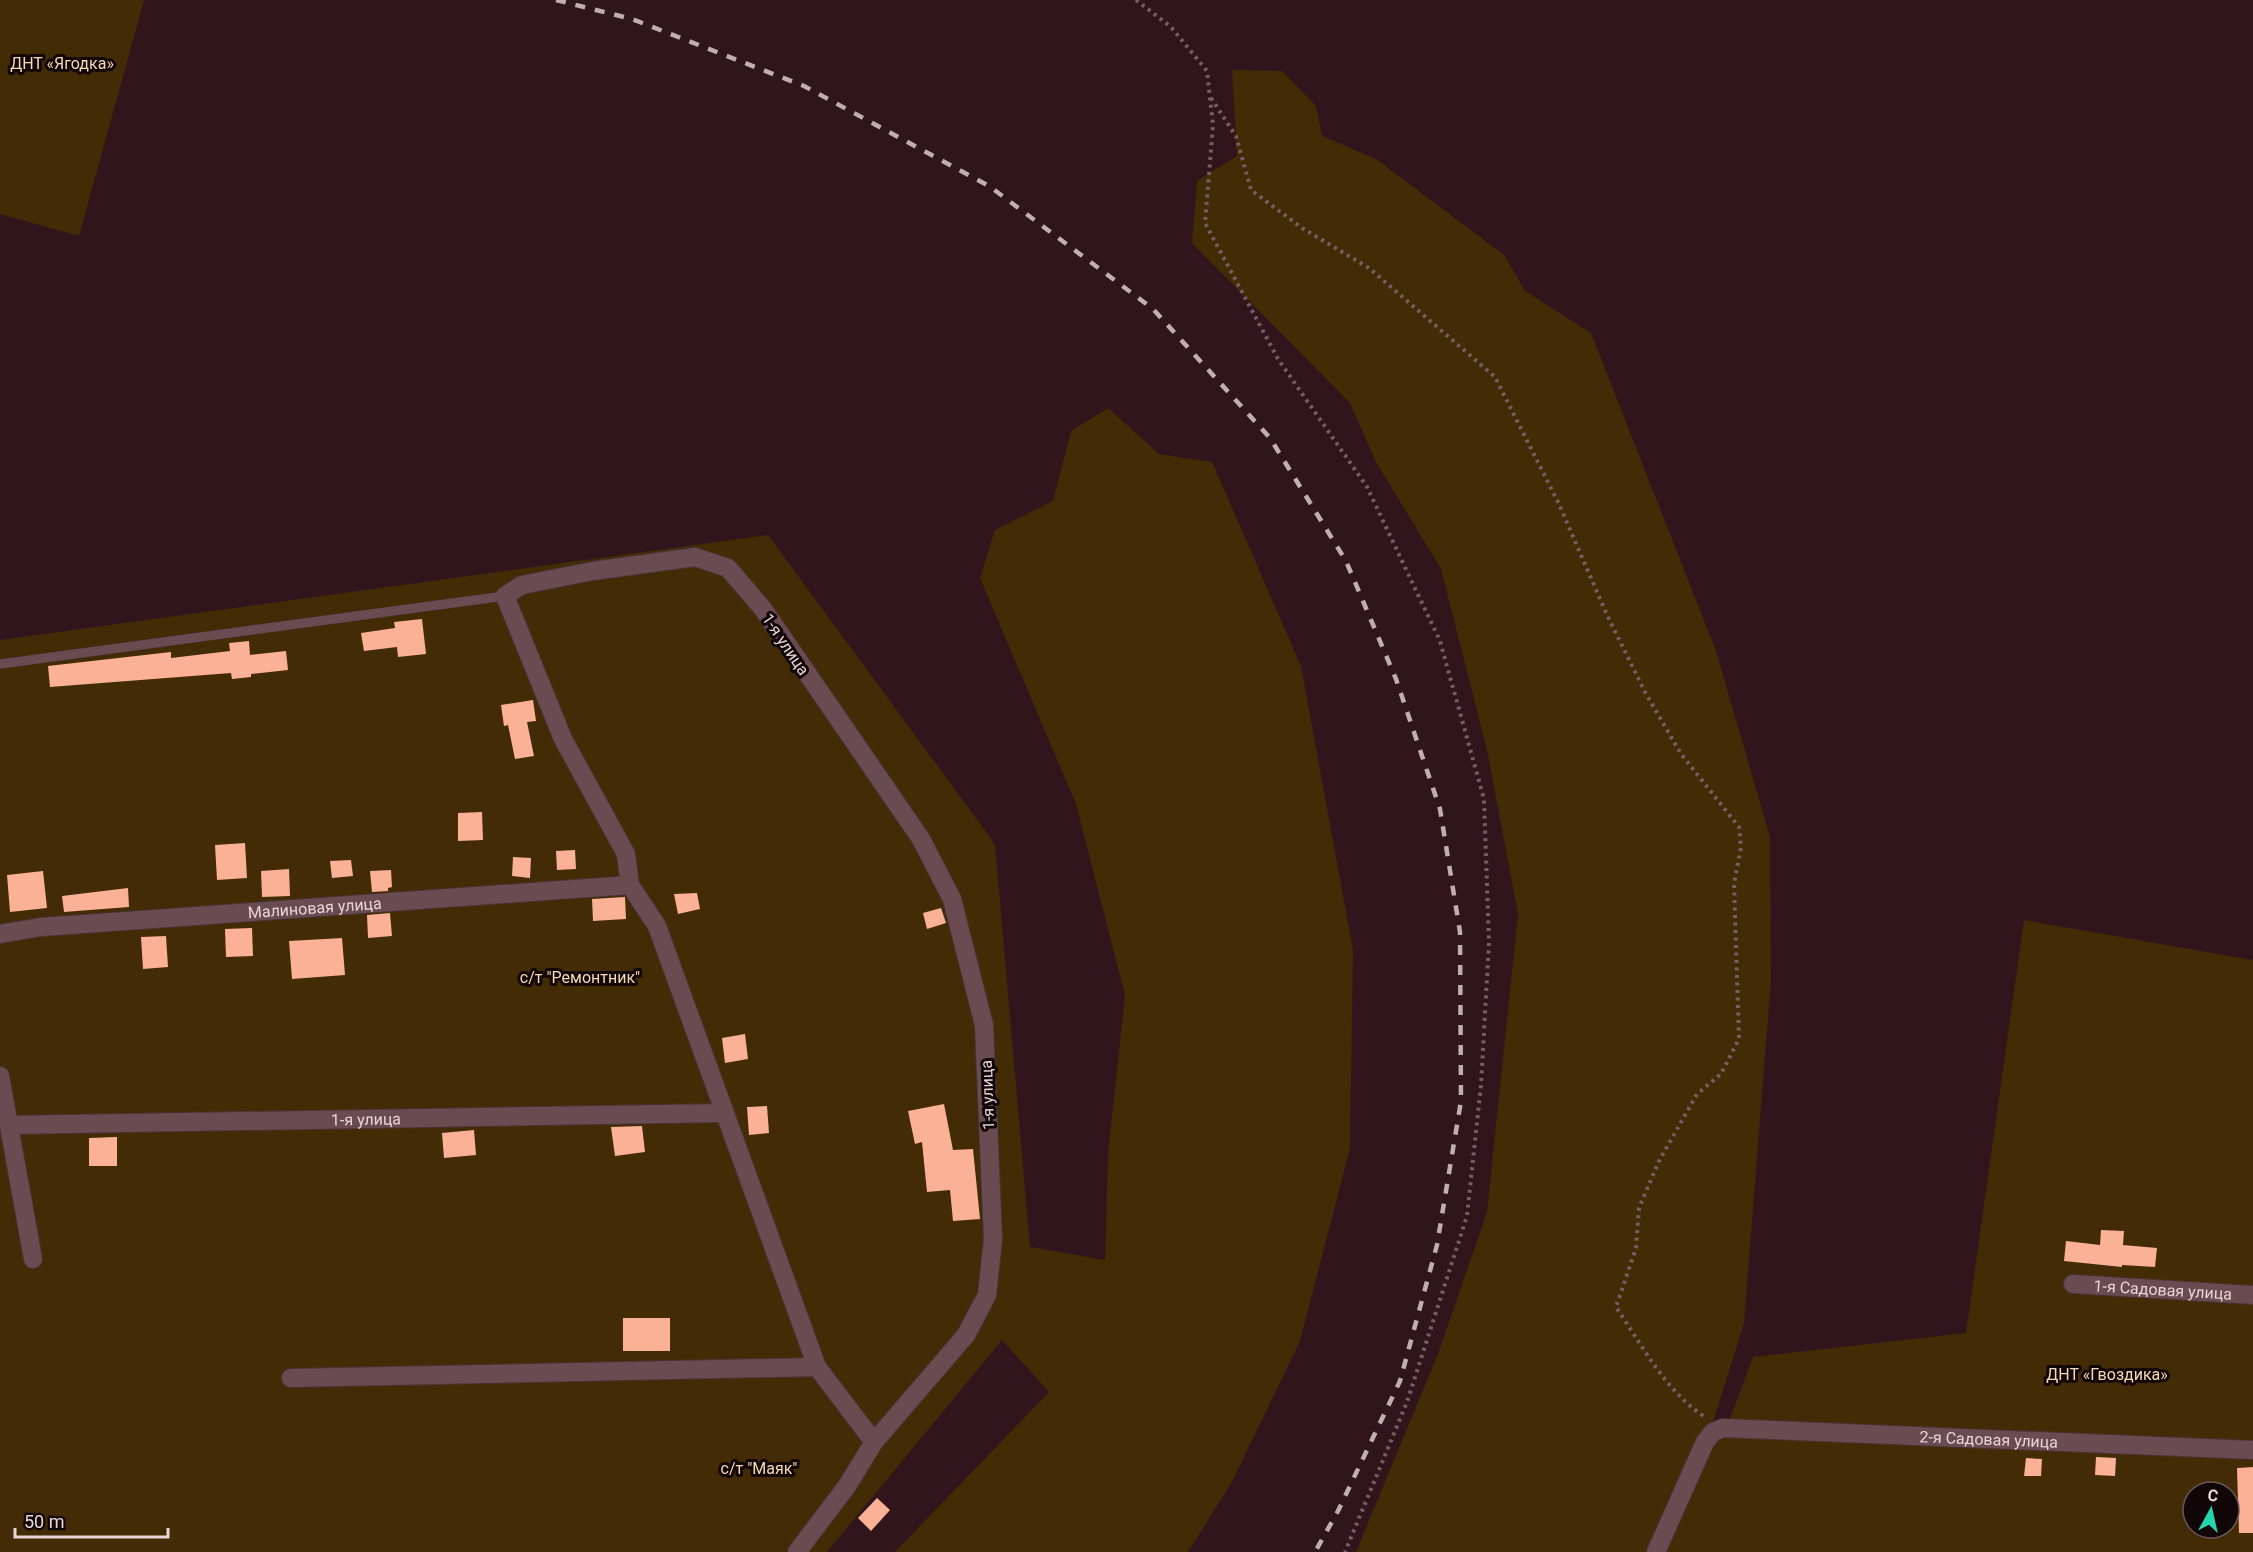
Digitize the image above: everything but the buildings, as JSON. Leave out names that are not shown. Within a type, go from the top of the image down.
[{"type":"street","name":"1-я улица","points":[[505,596],[522,585],[593,570],[695,557],[728,568],[763,609],[921,839],[952,899],[984,1025],[993,1239],[987,1295],[966,1335],[874,1442],[847,1486],[797,1552]]},
{"type":"street","points":[[505,596],[562,739],[626,854],[630,885],[657,926],[817,1367],[874,1442]]},
{"type":"street","name":"Малиновая улица","points":[[0,934],[41,927],[630,885]]},
{"type":"street","points":[[0,1076],[33,1259]]},
{"type":"street","name":"1-я улица","points":[[9,1125],[723,1113]]},
{"type":"street","name":"1-я Садовая улица","points":[[2073,1284],[2253,1295]]},
{"type":"street","points":[[291,1378],[817,1367]]},
{"type":"street","name":"2-я Садовая улица","points":[[1723,1428],[2253,1450]]},
{"type":"street","points":[[1656,1552],[1705,1442],[1713,1432],[1723,1428]]},
{"type":"lane","points":[[0,664],[505,596]]},
{"type":"path","points":[[1136,0],[1171,27],[1207,71],[1213,125],[1205,223],[1278,359],[1367,487],[1440,641],[1484,799],[1490,942],[1481,1085],[1467,1216],[1407,1402],[1345,1552]]},
{"type":"path","points":[[1210,98],[1236,136],[1251,190],[1302,228],[1369,268],[1495,376],[1558,502],[1607,615],[1646,692],[1681,754],[1739,827],[1741,847],[1734,884],[1739,1039],[1721,1074],[1697,1094],[1659,1161],[1639,1208],[1636,1248],[1616,1307],[1657,1367],[1692,1409],[1723,1428]]},
{"type":"green space","name":"ДНТ «Ягодка»","points":[[0,0],[144,0],[79,236],[0,214]]},
{"type":"green space","name":"ДНТ «Гвоздика»","points":[[1232,70],[1282,71],[1316,106],[1322,136],[1376,159],[1504,255],[1525,291],[1591,333],[1716,651],[1770,837],[1771,980],[1744,1323],[1713,1422],[1724,1435],[1753,1357],[1966,1333],[2024,920],[2253,960],[2253,1552],[1356,1552],[1438,1354],[1487,1212],[1518,914],[1487,750],[1441,569],[1376,462],[1350,403],[1192,243],[1197,181],[1237,156]]},
{"type":"green space","name":"с/т \"Ремонтник\"","points":[[1108,408],[1159,454],[1212,462],[1301,666],[1353,950],[1350,1148],[1300,1341],[1232,1482],[1188,1552],[895,1552],[1049,1392],[1002,1340],[827,1552],[0,1552],[0,640],[768,535],[995,844],[1030,1247],[1105,1260],[1108,1153],[1125,995],[1076,804],[980,578],[995,530],[1053,501],[1071,431]]},
{"type":"railway","points":[[556,0],[632,19],[804,86],[989,186],[1153,309],[1270,438],[1346,561],[1396,679],[1440,809],[1460,932],[1461,1101],[1437,1245],[1400,1381],[1338,1511],[1315,1552]]},
{"type":"park label","name":"с/т \"Маяк\"","points":[[759,1468]]}]
